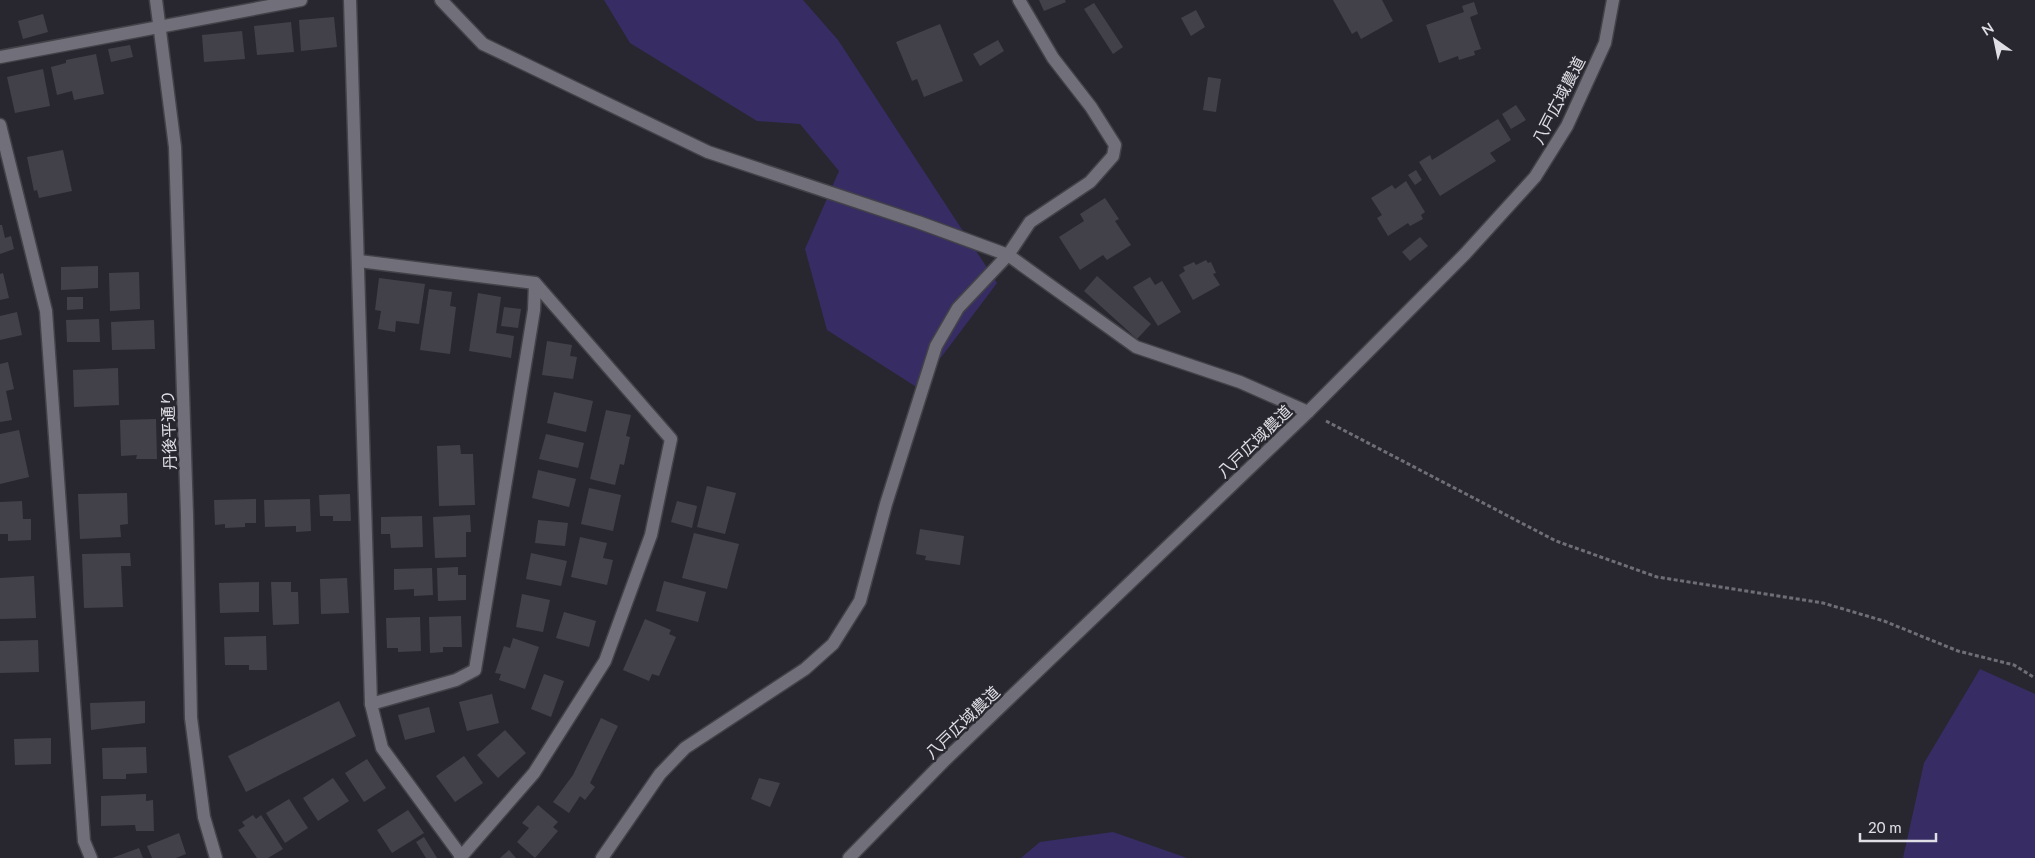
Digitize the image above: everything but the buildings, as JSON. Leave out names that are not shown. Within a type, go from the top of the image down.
[{"type":"street","name":"丹後平通り","points":[[156,0],[175,147],[187,515],[190,718],[204,817],[216,858]]},
{"type":"street","points":[[0,57],[301,0]]},
{"type":"street","points":[[350,0],[372,704],[382,748],[461,857],[534,774],[605,661],[651,535],[671,439],[534,283],[359,261]]},
{"type":"street","points":[[441,0],[483,44],[708,152],[918,222],[1008,255],[1136,347],[1240,382],[1308,412]]},
{"type":"street","points":[[602,858],[660,774],[685,748],[805,669],[833,644],[860,601],[886,504],[936,346],[958,308],[1008,255],[1030,222],[1090,182],[1113,156],[1115,145],[1091,107],[1053,58],[1019,0]]},
{"type":"street","name":"八戸広域農道","points":[[849,858],[944,762],[1308,412],[1465,254],[1535,177],[1567,126],[1604,44],[1613,0]]},
{"type":"street","points":[[0,125],[46,311],[84,841],[91,858]]},
{"type":"street","points":[[372,704],[456,680],[475,670],[534,310],[534,283]]},
{"type":"path","points":[[1308,412],[1556,541],[1657,578],[1832,606],[1884,620],[1958,651],[2014,665],[2035,678]]},
{"type":"shaded area","points":[[604,0],[803,0],[838,40],[997,283],[918,388],[827,330],[805,249],[839,171],[800,124],[757,121],[630,43]]},
{"type":"shaded area","points":[[1980,669],[2035,694],[2035,858],[1903,858],[1924,763]]},
{"type":"shaded area","points":[[1113,832],[1187,858],[1021,858],[1040,842]]}]
